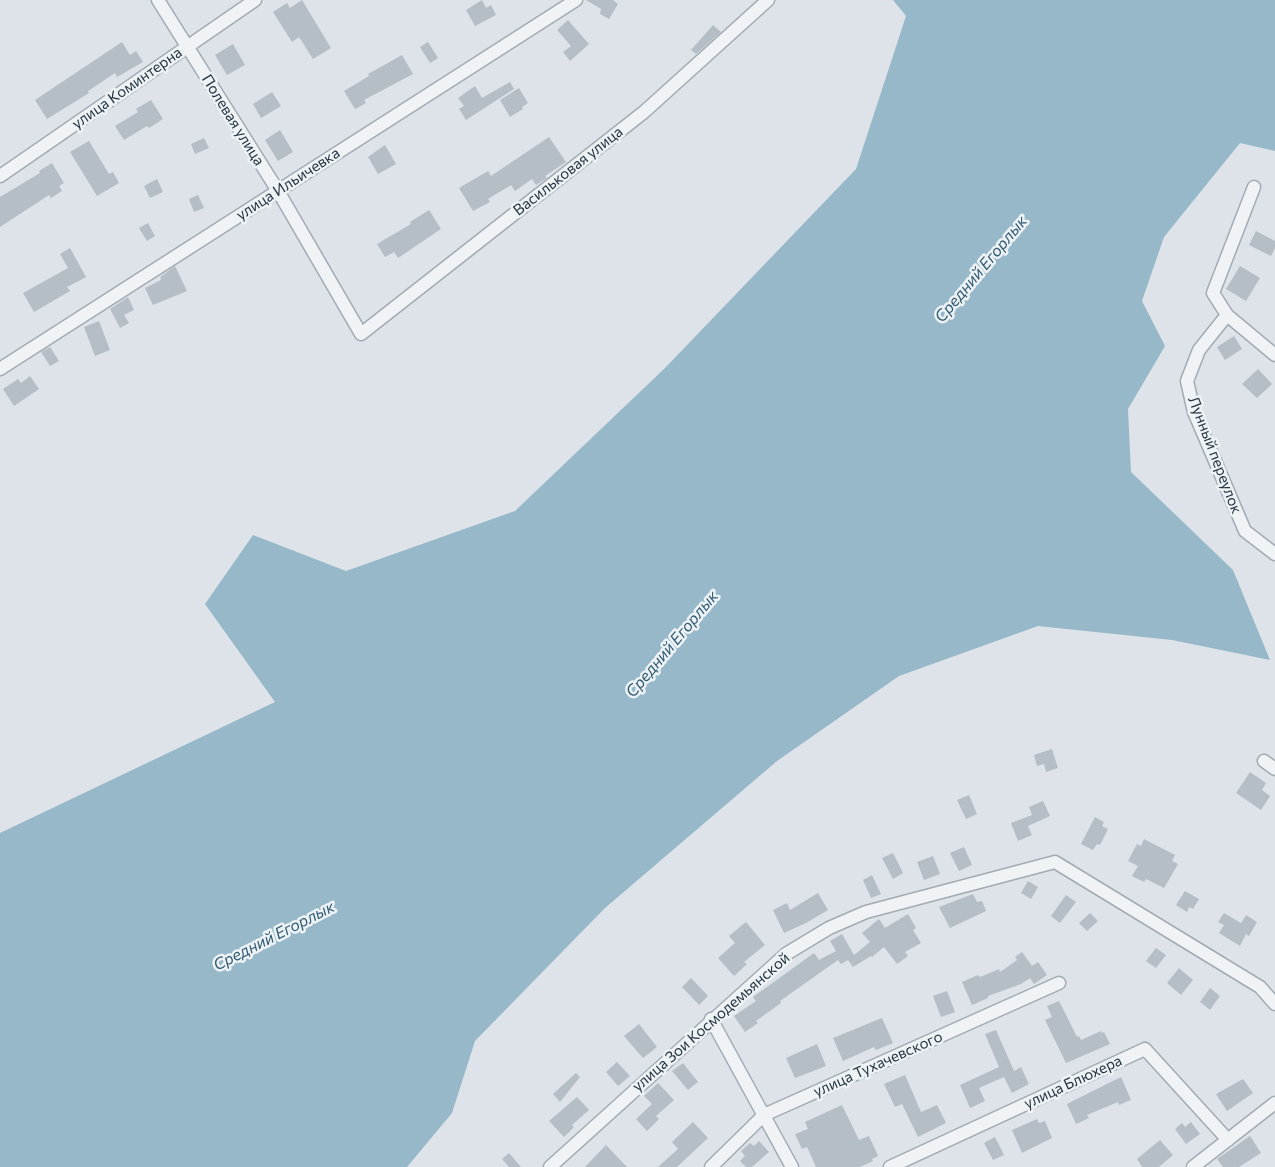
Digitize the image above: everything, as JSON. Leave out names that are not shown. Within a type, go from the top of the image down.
[{"type":"street","name":"Полевая улица","points":[[158,0],[278,191],[361,334]]},
{"type":"street","name":"улица Коминтерна","points":[[0,176],[255,0]]},
{"type":"street","name":"улица Ильичевка","points":[[0,369],[576,0]]},
{"type":"street","name":"Васильковая улица","points":[[361,334],[644,112],[768,0]]},
{"type":"street","points":[[1254,187],[1213,293],[1227,315],[1275,355]]},
{"type":"street","name":"Лунный переулок","points":[[1227,315],[1199,350],[1187,381],[1194,412],[1245,531],[1275,554]]},
{"type":"street","points":[[1264,761],[1275,769]]},
{"type":"street","name":"улица Зои Космодемьянской","points":[[550,1167],[711,1019],[786,954],[829,928],[866,912],[1055,862],[1260,987],[1275,1004]]},
{"type":"street","name":"улица Тухачевского","points":[[711,1167],[764,1115],[1059,983]]},
{"type":"street","points":[[711,1019],[792,1167]]},
{"type":"street","name":"улица Блюхера","points":[[890,1167],[1146,1049],[1228,1140]]},
{"type":"street","points":[[1193,1167],[1275,1103]]},
{"type":"water","name":"Средний Егорлык","points":[[893,0],[1275,0],[1275,151],[1240,143],[1164,237],[1142,301],[1165,346],[1128,409],[1131,472],[1233,570],[1270,660],[1172,640],[1038,626],[899,676],[777,761],[605,908],[475,1041],[452,1113],[407,1167],[0,1167],[0,833],[275,702],[205,604],[253,535],[346,571],[515,511],[665,368],[856,169],[906,16]]},
{"type":"building","points":[[302,0],[331,48],[313,59],[299,37],[292,42],[273,12],[287,3],[290,8]]},
{"type":"building","points":[[482,0],[486,8],[491,5],[496,15],[475,26],[466,10]]},
{"type":"building","points":[[586,0],[613,0],[618,4],[609,19],[600,14],[601,9]]},
{"type":"building","points":[[568,20],[589,44],[570,61],[563,52],[571,46],[557,30]]},
{"type":"building","points":[[713,25],[721,32],[696,54],[691,50]]},
{"type":"building","points":[[122,42],[130,55],[136,51],[143,62],[117,77],[115,73],[88,91],[89,93],[47,119],[35,100]]},
{"type":"building","points":[[428,42],[438,58],[430,63],[420,47]]},
{"type":"building","points":[[233,44],[245,65],[227,75],[215,55]]},
{"type":"building","points":[[402,55],[413,74],[364,100],[366,103],[355,109],[344,91]]},
{"type":"building","points":[[510,82],[514,89],[466,120],[459,109],[464,106],[458,98],[475,86],[482,98]]},
{"type":"building","points":[[519,88],[528,103],[510,117],[500,100]]},
{"type":"building","points":[[272,92],[281,106],[261,118],[253,104]]},
{"type":"building","points":[[151,100],[163,119],[124,140],[115,126],[138,112],[136,109]]},
{"type":"building","points":[[280,130],[293,152],[278,161],[265,140]]},
{"type":"building","points":[[549,137],[566,162],[536,185],[532,179],[515,191],[511,185],[488,199],[490,202],[473,211],[459,188],[488,171],[491,176]]},
{"type":"building","points":[[204,138],[209,148],[195,154],[191,144]]},
{"type":"building","points":[[89,141],[109,174],[113,172],[119,183],[97,196],[70,152]]},
{"type":"building","points":[[385,145],[396,164],[378,174],[368,157]]},
{"type":"building","points":[[52,163],[64,183],[59,186],[62,191],[51,198],[49,195],[0,227],[0,197],[40,173],[39,171]]},
{"type":"building","points":[[157,179],[163,192],[150,198],[144,186]]},
{"type":"building","points":[[198,195],[204,208],[194,212],[189,199]]},
{"type":"building","points":[[429,210],[441,229],[398,258],[394,252],[385,257],[377,244],[411,224],[410,222]]},
{"type":"building","points":[[148,223],[155,236],[147,241],[139,228]]},
{"type":"building","points":[[1256,231],[1275,241],[1275,248],[1271,256],[1249,245]]},
{"type":"building","points":[[70,248],[86,277],[67,287],[70,291],[34,312],[23,293],[68,268],[60,254]]},
{"type":"building","points":[[175,266],[187,291],[153,305],[145,288],[161,280],[160,277]]},
{"type":"building","points":[[1240,266],[1260,278],[1246,301],[1226,289]]},
{"type":"building","points":[[128,297],[134,310],[124,315],[129,323],[120,328],[110,309]]},
{"type":"building","points":[[99,321],[110,350],[95,356],[84,327]]},
{"type":"building","points":[[1234,336],[1242,349],[1225,360],[1217,347]]},
{"type":"building","points":[[50,347],[59,361],[50,366],[41,352]]},
{"type":"building","points":[[1258,369],[1272,384],[1257,398],[1242,384]]},
{"type":"building","points":[[30,376],[39,389],[14,406],[3,389],[18,379],[21,383]]},
{"type":"building","points":[[1052,749],[1058,768],[1046,772],[1044,764],[1037,766],[1034,755]]},
{"type":"building","points":[[1250,772],[1266,783],[1262,790],[1270,796],[1261,810],[1236,793]]},
{"type":"building","points":[[969,795],[977,814],[966,819],[957,800]]},
{"type":"building","points":[[1043,801],[1050,816],[1028,826],[1032,835],[1018,841],[1011,823],[1032,815],[1029,807]]},
{"type":"building","points":[[1095,817],[1104,822],[1102,826],[1108,829],[1100,845],[1097,844],[1093,850],[1081,844]]},
{"type":"building","points":[[1144,839],[1175,855],[1172,861],[1178,864],[1164,888],[1146,879],[1144,882],[1132,876],[1138,866],[1128,861],[1137,844],[1141,846]]},
{"type":"building","points":[[964,847],[972,865],[959,871],[950,853]]},
{"type":"building","points":[[893,853],[903,873],[893,879],[882,858]]},
{"type":"building","points":[[933,856],[940,874],[924,880],[917,862]]},
{"type":"building","points":[[872,875],[881,894],[871,898],[863,880]]},
{"type":"building","points":[[1028,881],[1038,887],[1031,899],[1021,893]]},
{"type":"building","points":[[1185,891],[1199,899],[1193,909],[1189,907],[1187,912],[1176,905]]},
{"type":"building","points":[[818,893],[828,910],[784,933],[773,910],[787,903],[790,910]]},
{"type":"building","points":[[973,894],[977,902],[982,901],[986,911],[950,928],[939,907]]},
{"type":"building","points":[[1066,895],[1076,902],[1060,923],[1051,916]]},
{"type":"building","points":[[1090,913],[1098,921],[1087,931],[1079,923]]},
{"type":"building","points":[[1224,913],[1241,923],[1246,915],[1257,922],[1249,936],[1246,934],[1240,946],[1219,933],[1224,925],[1218,922]]},
{"type":"building","points":[[908,914],[916,928],[913,930],[921,943],[905,952],[908,956],[897,964],[884,947],[872,957],[853,967],[848,960],[841,964],[838,960],[780,1001],[781,1003],[745,1032],[734,1016],[756,1001],[753,997],[814,953],[819,960],[836,951],[830,941],[842,934],[854,955],[870,942],[862,933],[879,919],[885,928]]},
{"type":"building","points":[[746,922],[765,945],[744,962],[747,964],[734,976],[718,958],[735,943],[729,936]]},
{"type":"building","points":[[1156,948],[1166,955],[1156,968],[1146,961]]},
{"type":"building","points":[[1022,952],[1032,966],[1038,962],[1047,975],[1034,984],[1030,978],[972,1005],[962,982],[999,969],[1000,972],[1017,960],[1015,957]]},
{"type":"building","points":[[1179,968],[1193,980],[1181,995],[1167,983]]},
{"type":"building","points":[[691,978],[708,996],[699,1005],[682,987]]},
{"type":"building","points":[[1210,988],[1220,996],[1210,1010],[1200,1002]]},
{"type":"building","points":[[947,991],[955,1012],[941,1017],[933,996]]},
{"type":"building","points":[[1059,1001],[1077,1037],[1079,1036],[1081,1040],[1101,1031],[1104,1032],[1110,1044],[1066,1063],[1045,1020],[1052,1017],[1047,1006]]},
{"type":"building","points":[[882,1018],[893,1043],[876,1050],[874,1047],[843,1061],[833,1038]]},
{"type":"building","points":[[639,1024],[657,1047],[643,1058],[624,1036]]},
{"type":"building","points":[[996,1030],[1014,1071],[1021,1067],[1029,1084],[1012,1093],[1004,1077],[979,1088],[985,1101],[970,1108],[960,1085],[999,1067],[985,1034]]},
{"type":"building","points":[[817,1044],[826,1066],[795,1078],[786,1058]]},
{"type":"building","points":[[617,1062],[630,1076],[618,1086],[606,1072]]},
{"type":"building","points":[[683,1063],[698,1082],[688,1090],[672,1071]]},
{"type":"building","points":[[576,1073],[580,1077],[560,1102],[553,1094]]},
{"type":"building","points":[[905,1075],[921,1112],[937,1105],[946,1123],[918,1137],[902,1104],[895,1107],[884,1084]]},
{"type":"building","points":[[1121,1077],[1131,1100],[1119,1105],[1118,1102],[1087,1115],[1089,1118],[1076,1124],[1067,1104]]},
{"type":"building","points":[[1243,1079],[1253,1093],[1227,1111],[1216,1094]]},
{"type":"building","points":[[658,1083],[674,1100],[656,1116],[659,1119],[647,1131],[636,1119],[652,1104],[644,1096]]},
{"type":"building","points":[[577,1097],[589,1110],[572,1125],[574,1127],[564,1137],[549,1121]]},
{"type":"building","points":[[842,1105],[859,1140],[869,1136],[878,1156],[860,1167],[816,1167],[807,1147],[802,1149],[795,1134],[808,1129],[805,1122]]},
{"type":"building","points":[[1037,1119],[1039,1123],[1045,1121],[1052,1138],[1022,1153],[1012,1130]]},
{"type":"building","points":[[693,1122],[708,1138],[677,1167],[658,1167],[678,1149],[672,1142]]},
{"type":"building","points":[[1191,1122],[1200,1134],[1186,1144],[1175,1129],[1182,1123],[1185,1127]]},
{"type":"building","points":[[1250,1136],[1261,1153],[1239,1167],[1223,1167],[1217,1159]]},
{"type":"building","points":[[995,1137],[1004,1155],[993,1160],[984,1143]]},
{"type":"building","points":[[1160,1140],[1173,1155],[1159,1167],[1142,1167],[1137,1159]]},
{"type":"building","points":[[759,1141],[769,1152],[752,1167],[746,1167],[740,1161],[745,1156],[741,1151],[750,1143],[754,1146]]},
{"type":"building","points":[[606,1145],[627,1167],[585,1167]]},
{"type":"building","points":[[509,1153],[521,1167],[509,1167],[502,1159]]}]
